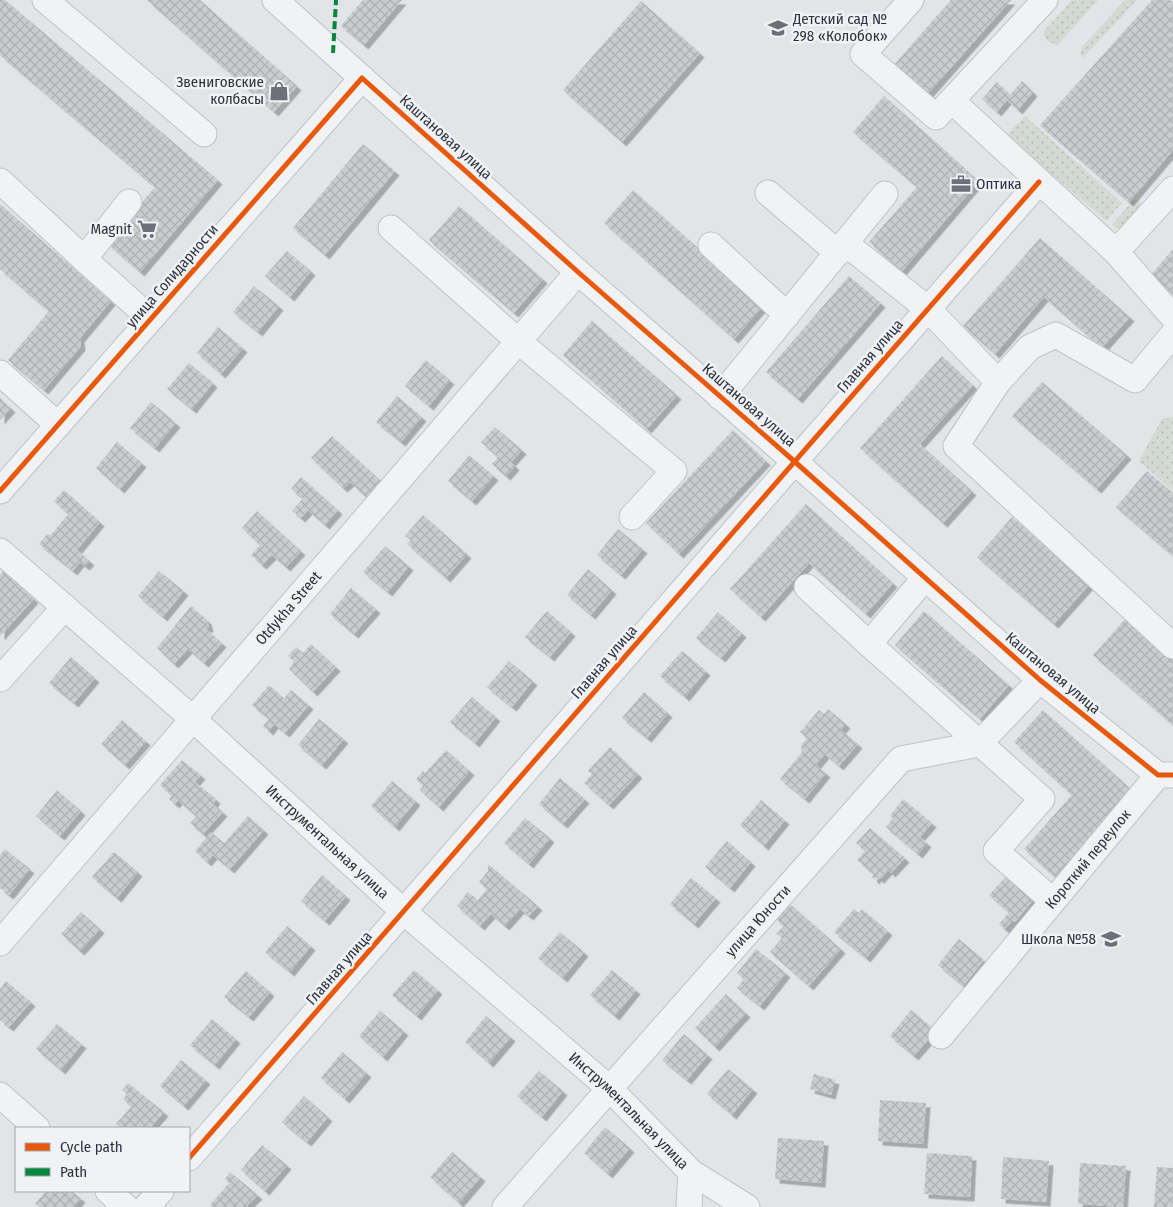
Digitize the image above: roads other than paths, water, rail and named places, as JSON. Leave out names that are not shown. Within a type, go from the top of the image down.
[{"type":"street","points":[[46,0],[204,134]]},
{"type":"street","name":"Каштановая улица","points":[[275,0],[578,272],[1040,680],[1165,775]]},
{"type":"street","points":[[911,0],[862,54],[936,117],[1043,0]]},
{"type":"street","name":"улица Солидарности","points":[[0,490],[362,78]]},
{"type":"street","points":[[952,101],[1116,252],[1173,317]]},
{"type":"street","points":[[0,181],[151,319]]},
{"type":"street","name":"Главная улица","points":[[190,1157],[794,461],[1039,182]]},
{"type":"street","points":[[1116,252],[1173,189]]},
{"type":"street","points":[[768,193],[928,309],[998,382]]},
{"type":"street","points":[[720,397],[885,194]]},
{"type":"street","points":[[84,259],[129,202]]},
{"type":"street","points":[[391,228],[518,341],[674,471],[632,517]]},
{"type":"street","points":[[711,245],[787,315]]},
{"type":"street","name":"Otdykha Street","points":[[0,943],[578,272]]},
{"type":"street","points":[[1173,334],[1135,380],[1056,335],[1030,347],[998,382],[956,446],[1173,646]]},
{"type":"street","points":[[0,373],[58,425]]},
{"type":"street","name":"Инструментальная улица","points":[[0,551],[192,719],[404,912],[609,1088],[691,1172],[747,1207]]},
{"type":"street","points":[[869,644],[925,578]]},
{"type":"street","points":[[806,587],[1042,799],[996,851],[1054,901]]},
{"type":"street","points":[[0,679],[64,607]]},
{"type":"street","points":[[979,744],[1040,680]]},
{"type":"street","name":"улица Юности","points":[[505,1207],[901,759],[979,744]]},
{"type":"street","name":"Короткий переулок","points":[[941,1036],[1054,901],[1165,775]]},
{"type":"street","points":[[0,1095],[36,1127]]},
{"type":"street","points":[[689,1207],[691,1172]]},
{"type":"street","points":[[109,1192],[126,1207]]},
{"type":"street","points":[[146,1207],[159,1192]]},
{"type":"place","name":"Детский сад № 298 «Колобок»","points":[[778,28]]},
{"type":"place","name":"Звениговские колбасы","points":[[279,91]]},
{"type":"place","name":"Оптика","points":[[961,184]]},
{"type":"place","name":"Magnit","points":[[147,229]]},
{"type":"place","name":"Школа №58","points":[[1111,939]]}]
